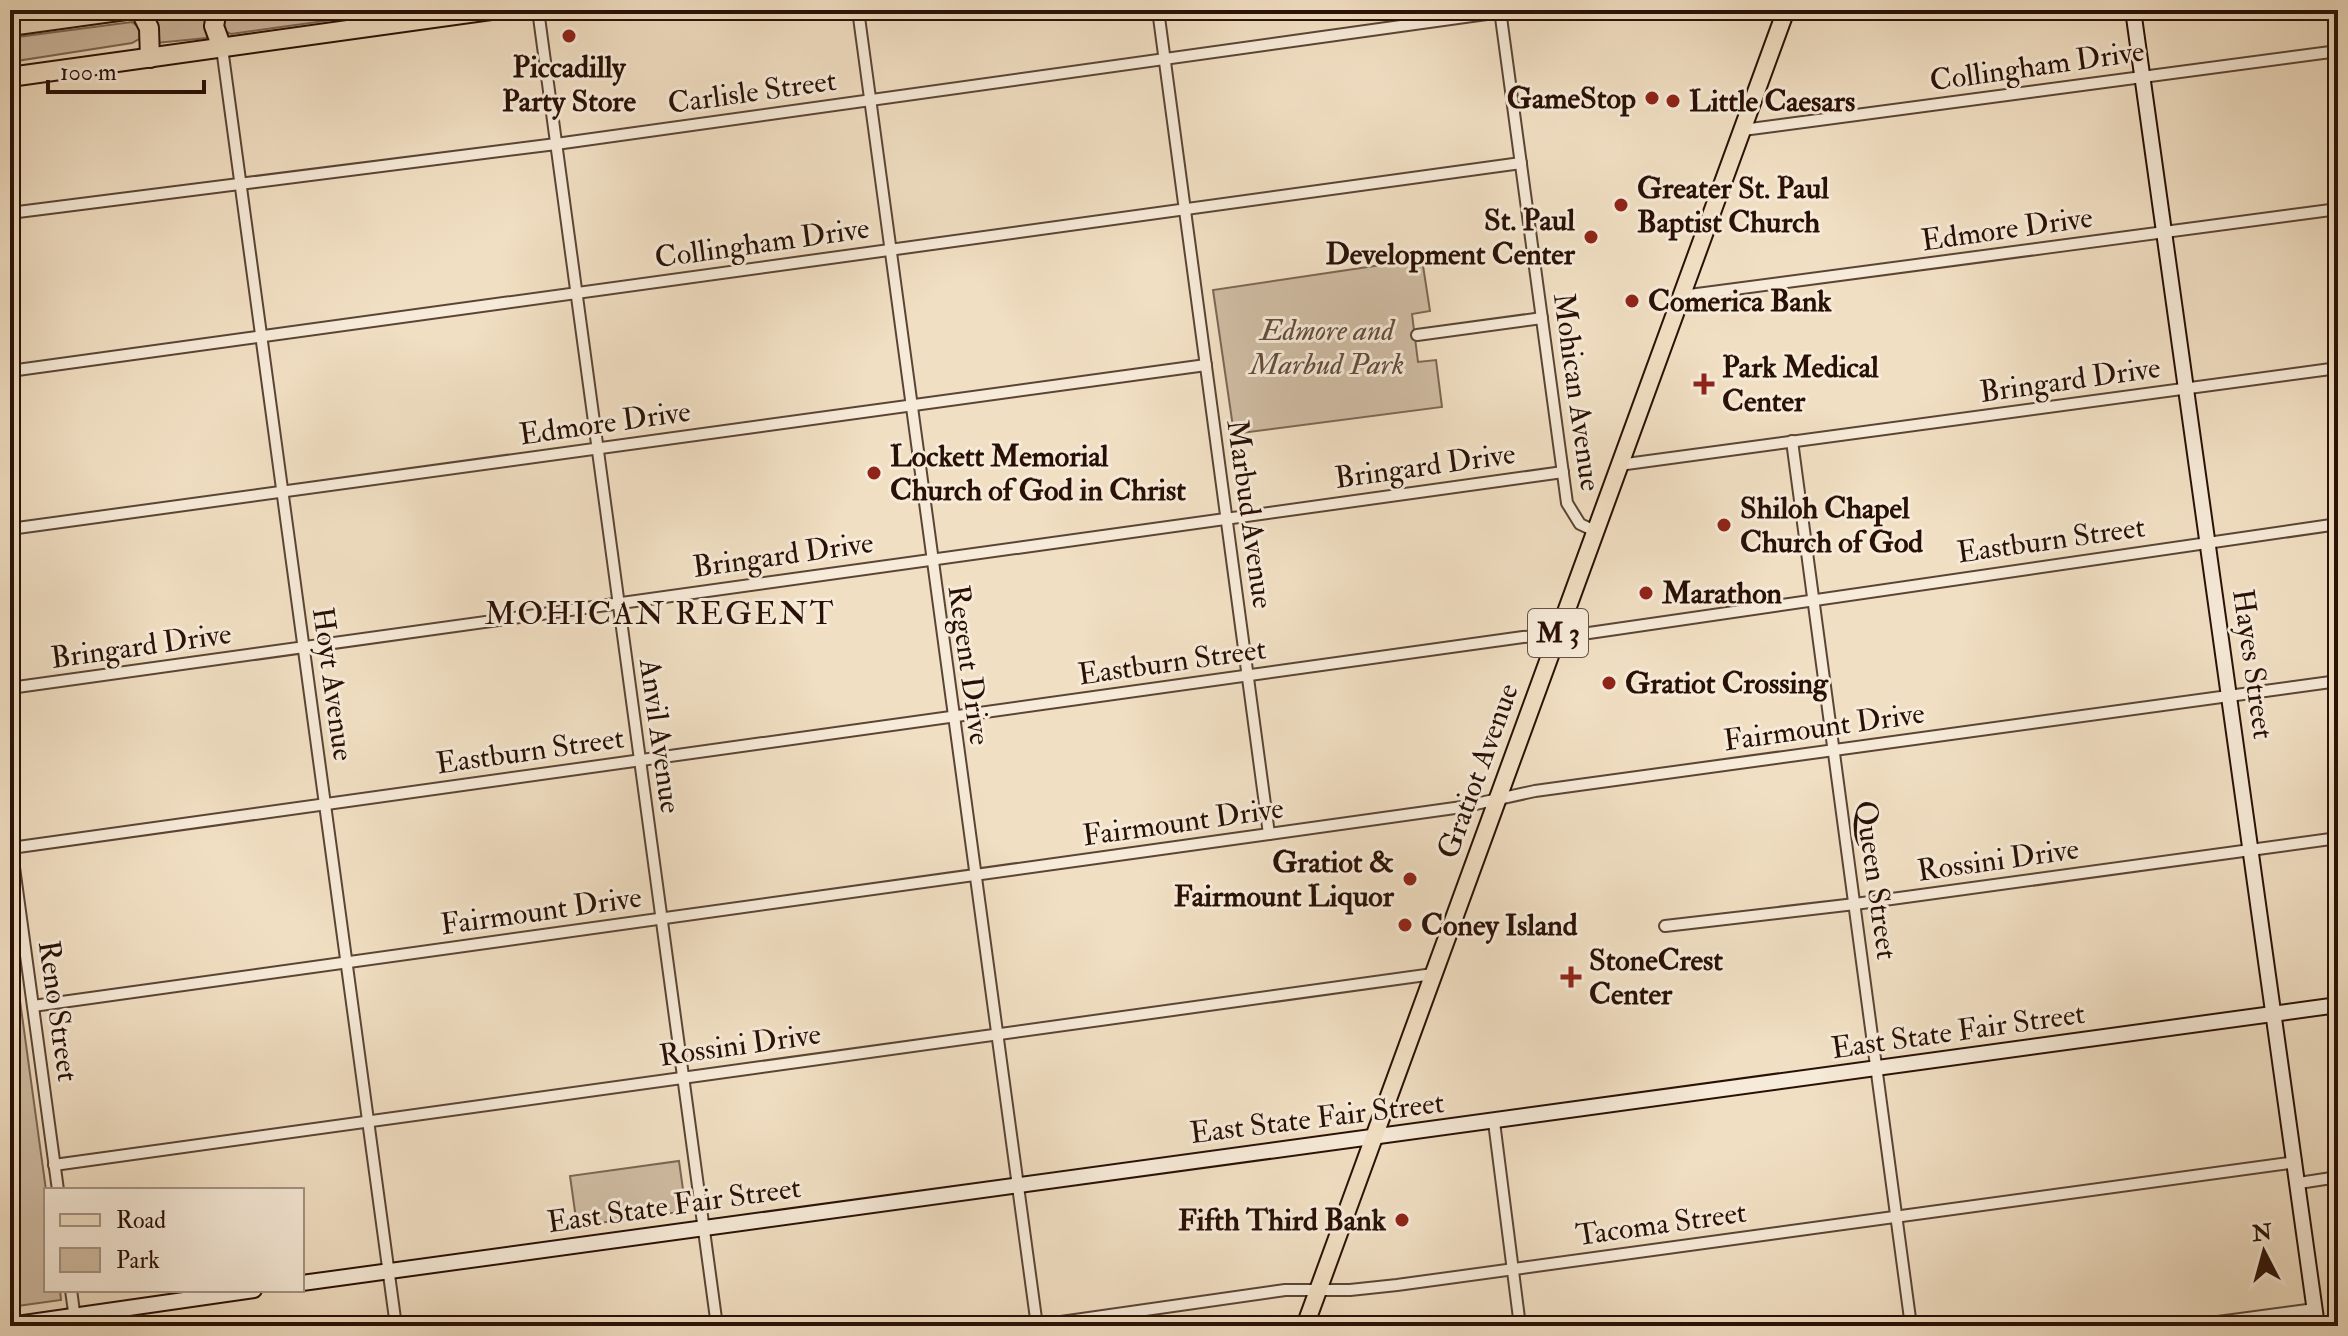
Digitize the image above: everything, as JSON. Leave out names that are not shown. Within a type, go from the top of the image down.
[{"type":"highway","points":[[10,26],[126,10]]},
{"type":"highway","points":[[140,10],[149,28],[150,58]]},
{"type":"highway","points":[[217,10],[214,26],[222,48]]},
{"type":"highway","points":[[10,77],[491,10]]},
{"type":"main road","name":"Gratiot Avenue","points":[[1305,1326],[1786,10]]},
{"type":"street","name":"Anvil Avenue","points":[[538,10],[717,1326]]},
{"type":"street","name":"Regent Drive","points":[[858,10],[1035,1326]]},
{"type":"street","name":"Marbud Avenue","points":[[1158,10],[1269,834]]},
{"type":"street","name":"Hayes Street","points":[[2133,10],[2276,1013],[2317,1326]]},
{"type":"street","name":"Carlisle Street","points":[[10,213],[556,144],[1500,11]]},
{"type":"street","name":"Mohican Avenue","points":[[1500,11],[1563,472],[1573,515],[1580,524],[1595,531]]},
{"type":"street","name":"Hoyt Avenue","points":[[222,48],[396,1326]]},
{"type":"street","name":"Collingham Drive","points":[[1743,130],[2338,51]]},
{"type":"street","name":"Collingham Drive","points":[[10,371],[1521,163]]},
{"type":"street","name":"Edmore Drive","points":[[1682,296],[2338,209]]},
{"type":"street","points":[[1417,335],[1542,318]]},
{"type":"street","name":"Edmore Drive","points":[[10,529],[1206,365]]},
{"type":"street","name":"Bringard Drive","points":[[1618,465],[2338,368]]},
{"type":"street","name":"Queen Street","points":[[1792,441],[1911,1326]]},
{"type":"street","name":"Bringard Drive","points":[[10,688],[1563,472]]},
{"type":"street","name":"Eastburn Street","points":[[11,843],[325,804],[2338,524]]},
{"type":"street","name":"Fairmount Drive","points":[[33,1006],[1269,834],[1497,800],[1531,791],[2338,681]]},
{"type":"street","name":"Rossini Drive","points":[[1665,926],[1855,904],[2338,838]]},
{"type":"street","name":"Reno Street","points":[[11,843],[58,1188]]},
{"type":"street","name":"Rossini Drive","points":[[54,1165],[1433,974]]},
{"type":"street","name":"East State Fair Street","points":[[304,1283],[2338,1005]]},
{"type":"street","points":[[1494,1122],[1520,1326]]},
{"type":"street","name":"Tacoma Street","points":[[1035,1326],[1285,1290],[1317,1291],[1513,1269],[2296,1162]]},
{"type":"street","points":[[2299,1183],[2338,1177]]},
{"type":"street","points":[[71,1292],[76,1321]]},
{"type":"street","points":[[10,1325],[76,1321],[243,1292]]},
{"type":"street","points":[[2188,1326],[2315,1309]]},
{"type":"green space","points":[[249,10],[404,10],[231,34],[224,31],[224,16]]},
{"type":"green space","points":[[206,11],[207,38],[156,43],[155,18]]},
{"type":"green space","points":[[132,22],[141,29],[139,39],[132,43],[10,62],[10,38]]},
{"type":"green space","name":"Edmore and Marbud Park","points":[[1422,259],[1430,311],[1412,314],[1418,362],[1436,360],[1442,407],[1234,434],[1213,290]]},
{"type":"green space","points":[[10,928],[46,1188],[44,1292],[60,1292],[61,1300],[10,1307]]},
{"type":"green space","points":[[679,1161],[686,1211],[577,1226],[570,1176]]},
{"type":"place","name":"Piccadilly Party Store","points":[[569,36]]},
{"type":"place","name":"GameStop","points":[[1652,98]]},
{"type":"place","name":"Little Caesars","points":[[1673,101]]},
{"type":"place","name":"Greater St. Paul Baptist Church","points":[[1621,205]]},
{"type":"place","name":"St. Paul Development Center","points":[[1591,237]]},
{"type":"place","name":"Comerica Bank","points":[[1632,301]]},
{"type":"place","name":"Park Medical Center","points":[[1704,384]]},
{"type":"place","name":"Lockett Memorial Church of God in Christ","points":[[874,473]]},
{"type":"place","name":"Shiloh Chapel Church of God","points":[[1724,525]]},
{"type":"place","name":"Marathon","points":[[1646,593]]},
{"type":"place","name":"Gratiot Crossing","points":[[1609,683]]},
{"type":"place","name":"Gratiot & Fairmount Liquor","points":[[1410,879]]},
{"type":"place","name":"Coney Island","points":[[1405,925]]},
{"type":"place","name":"StoneCrest Center","points":[[1571,977]]},
{"type":"place","name":"Fifth Third Bank","points":[[1402,1220]]},
{"type":"district","name":"MOHICAN REGENT","points":[[660,614]]}]
